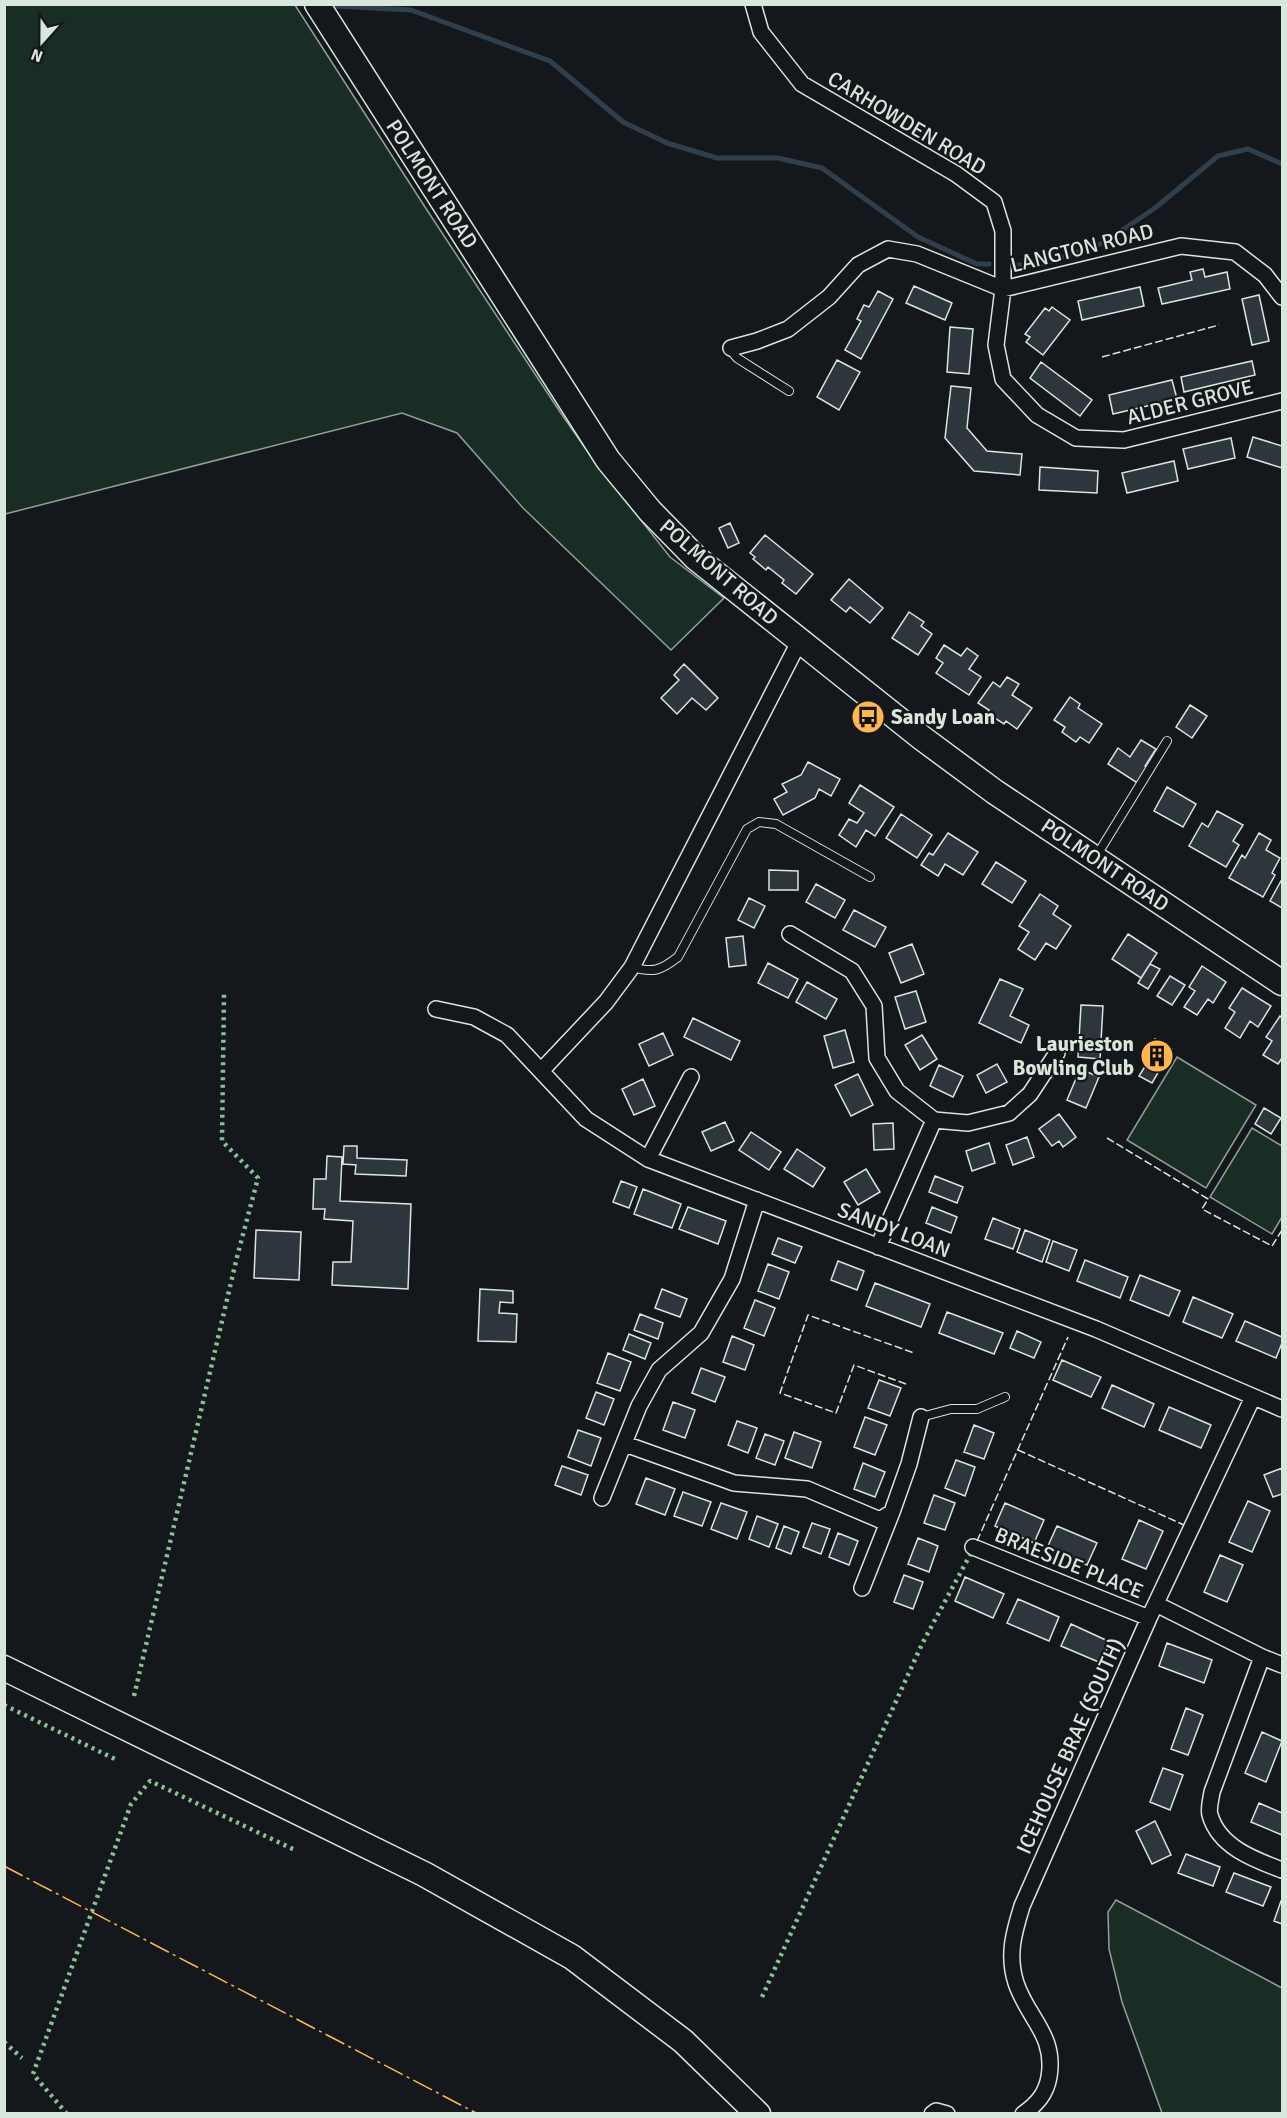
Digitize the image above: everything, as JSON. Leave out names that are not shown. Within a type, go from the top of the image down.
[{"type":"main road","name":"POLMONT ROAD","points":[[317,4],[608,460],[650,511],[696,558],[799,642],[968,772],[1282,983]]},
{"type":"main road","points":[[4,1668],[424,1874],[572,1957],[683,2041],[758,2114]]},
{"type":"street","name":"CARHOWDEN ROAD","points":[[753,4],[761,32],[802,84],[956,174],[994,202],[1003,231],[1003,289]]},
{"type":"street","name":"LANGTON ROAD","points":[[731,348],[788,329],[829,297],[858,265],[888,249],[917,254],[1003,289],[1181,246],[1235,252],[1265,274],[1282,297]]},
{"type":"street","name":"ALDER GROVE","points":[[1003,289],[996,345],[1003,379],[1037,415],[1076,438],[1124,440],[1282,400]]},
{"type":"street","points":[[541,1071],[606,1002],[632,967],[799,642]]},
{"type":"street","points":[[790,934],[852,971],[874,1006],[877,1058],[897,1091],[934,1120],[968,1123],[1009,1113],[1030,1094],[1057,1053]]},
{"type":"street","name":"SANDY LOAN","points":[[436,1009],[474,1017],[507,1035],[586,1119],[648,1159],[1096,1329],[1282,1409]]},
{"type":"street","points":[[648,1159],[691,1077]]},
{"type":"street","points":[[878,1246],[934,1120]]},
{"type":"street","points":[[602,1498],[639,1406],[659,1370],[701,1333],[732,1279],[757,1200]]},
{"type":"street","name":"ICEHOUSE BRAE (SOUTH)","points":[[1023,2114],[1037,2104],[1047,2086],[1050,2048],[1041,2028],[1025,2004],[1016,1982],[1011,1940],[1022,1906],[1153,1611],[1253,1397]]},
{"type":"street","points":[[862,1588],[909,1464],[921,1417]]},
{"type":"street","points":[[625,1444],[735,1483],[807,1489],[879,1520],[892,1512]]},
{"type":"street","name":"BRAESIDE PLACE","points":[[974,1547],[1153,1611],[1282,1665]]},
{"type":"street","points":[[1262,1657],[1212,1792],[1209,1814],[1219,1834],[1239,1852],[1282,1870]]},
{"type":"street","points":[[932,2114],[936,2111],[947,2114]]},
{"type":"lane","points":[[731,348],[737,358],[789,391]]},
{"type":"lane","points":[[1095,859],[1167,741]]},
{"type":"lane","points":[[632,967],[649,972],[666,966],[678,957],[747,829],[759,822],[776,824],[870,877]]},
{"type":"lane","points":[[921,1417],[951,1408],[977,1410],[1005,1397]]},
{"type":"green space","points":[[4,5],[295,5],[425,207],[595,462],[670,557],[724,598],[671,650],[523,508],[457,433],[402,413],[5,514]]},
{"type":"green space","points":[[1177,1057],[1256,1105],[1206,1188],[1127,1140]]},
{"type":"green space","points":[[1252,1128],[1282,1146],[1282,1217],[1272,1234],[1210,1197]]},
{"type":"green space","points":[[1116,1900],[1282,1988],[1282,2113],[1162,2113],[1122,2002],[1109,1949],[1108,1912]]},
{"type":"building","points":[[1203,269],[1205,277],[1227,272],[1230,289],[1162,304],[1158,288],[1192,280],[1190,272]]},
{"type":"building","points":[[914,286],[952,303],[945,320],[906,303]]},
{"type":"building","points":[[1140,287],[1144,306],[1082,320],[1078,301]]},
{"type":"building","points":[[878,291],[893,299],[861,359],[845,350],[861,321],[857,319],[864,305],[869,307]]},
{"type":"building","points":[[1259,295],[1269,341],[1252,345],[1242,299]]},
{"type":"building","points":[[1052,307],[1070,320],[1043,355],[1026,342],[1030,337],[1025,334],[1045,308],[1049,311]]},
{"type":"building","points":[[950,327],[973,329],[969,374],[947,372]]},
{"type":"building","points":[[837,360],[860,372],[839,410],[817,397]]},
{"type":"building","points":[[1252,361],[1255,375],[1184,392],[1181,377]]},
{"type":"building","points":[[1041,362],[1092,400],[1080,416],[1030,378]]},
{"type":"building","points":[[1172,380],[1177,399],[1113,414],[1109,395]]},
{"type":"building","points":[[951,386],[971,388],[967,428],[987,451],[1022,454],[1020,475],[974,471],[945,438]]},
{"type":"building","points":[[1253,437],[1282,446],[1282,468],[1247,457]]},
{"type":"building","points":[[1231,438],[1235,458],[1188,469],[1183,449]]},
{"type":"building","points":[[1174,461],[1178,481],[1127,493],[1122,473]]},
{"type":"building","points":[[1040,467],[1098,471],[1097,493],[1039,490]]},
{"type":"building","points":[[730,523],[739,543],[728,548],[719,528]]},
{"type":"building","points":[[765,535],[813,574],[796,594],[782,583],[784,580],[768,567],[766,570],[753,559],[755,557],[750,553]]},
{"type":"building","points":[[849,579],[883,608],[870,623],[850,607],[846,612],[831,600]]},
{"type":"building","points":[[909,612],[924,622],[921,626],[932,634],[918,655],[892,638]]},
{"type":"building","points":[[944,645],[961,656],[967,648],[978,656],[969,669],[981,677],[969,695],[936,673],[943,663],[936,658]]},
{"type":"building","points":[[684,664],[718,698],[706,710],[692,698],[677,714],[661,698],[679,680],[674,675]]},
{"type":"building","points":[[1007,677],[1019,684],[1012,695],[1032,708],[1017,729],[1006,721],[1004,724],[987,713],[989,710],[978,703],[993,682],[1000,687]]},
{"type":"building","points":[[1070,697],[1080,704],[1078,708],[1102,724],[1089,743],[1080,737],[1076,742],[1062,732],[1065,727],[1054,720]]},
{"type":"building","points":[[1190,705],[1207,716],[1192,738],[1176,727]]},
{"type":"building","points":[[1141,740],[1156,749],[1145,766],[1149,769],[1139,784],[1108,764],[1118,748],[1130,757]]},
{"type":"building","points":[[808,762],[840,779],[831,796],[819,789],[815,798],[783,815],[774,799],[787,792],[782,784],[801,775]]},
{"type":"building","points":[[860,785],[894,807],[875,836],[866,830],[856,847],[839,835],[849,819],[857,823],[864,813],[849,803]]},
{"type":"building","points":[[1167,787],[1196,804],[1183,827],[1154,811]]},
{"type":"building","points":[[1217,811],[1243,825],[1233,841],[1239,845],[1226,867],[1189,846],[1202,823],[1208,827]]},
{"type":"building","points":[[901,814],[932,835],[917,858],[886,838]]},
{"type":"building","points":[[948,833],[978,852],[963,875],[945,864],[938,876],[921,865],[929,853],[933,855]]},
{"type":"building","points":[[1259,833],[1271,840],[1266,850],[1280,858],[1272,873],[1275,875],[1263,897],[1229,878],[1242,855],[1245,858]]},
{"type":"building","points":[[996,862],[1026,881],[1012,903],[982,884]]},
{"type":"building","points":[[769,870],[798,871],[798,890],[769,890]]},
{"type":"building","points":[[1282,879],[1282,908],[1270,901]]},
{"type":"building","points":[[816,884],[845,900],[835,918],[806,902]]},
{"type":"building","points":[[1040,894],[1058,906],[1053,914],[1071,926],[1056,949],[1046,943],[1035,960],[1018,949],[1029,932],[1019,926]]},
{"type":"building","points":[[749,898],[765,906],[754,928],[738,920]]},
{"type":"building","points":[[854,910],[886,927],[875,947],[843,930]]},
{"type":"building","points":[[1128,934],[1157,953],[1141,978],[1112,959]]},
{"type":"building","points":[[743,936],[746,965],[729,967],[726,938]]},
{"type":"building","points":[[912,944],[924,974],[901,983],[889,953]]},
{"type":"building","points":[[768,963],[798,979],[788,998],[758,983]]},
{"type":"building","points":[[1150,964],[1160,969],[1148,989],[1138,983]]},
{"type":"building","points":[[1202,966],[1226,982],[1213,1003],[1208,999],[1197,1015],[1184,1007],[1195,991],[1189,987]]},
{"type":"building","points":[[1170,976],[1185,985],[1172,1005],[1157,996]]},
{"type":"building","points":[[1000,979],[1023,989],[1010,1016],[1029,1025],[1021,1043],[979,1023]]},
{"type":"building","points":[[807,982],[837,999],[826,1019],[796,1002]]},
{"type":"building","points":[[1242,988],[1271,1006],[1258,1027],[1250,1021],[1240,1038],[1225,1028],[1235,1012],[1229,1008]]},
{"type":"building","points":[[916,991],[926,1022],[905,1029],[895,997]]},
{"type":"building","points":[[1081,1005],[1103,1006],[1100,1059],[1078,1057]]},
{"type":"building","points":[[1280,1016],[1282,1018],[1282,1058],[1278,1064],[1263,1055],[1272,1041],[1266,1037]]},
{"type":"building","points":[[693,1018],[740,1041],[731,1060],[684,1037]]},
{"type":"building","points":[[845,1030],[854,1062],[833,1068],[824,1036]]},
{"type":"building","points":[[663,1033],[673,1055],[649,1066],[639,1044]]},
{"type":"building","points":[[922,1035],[937,1059],[920,1070],[905,1045]]},
{"type":"building","name":"Laurieston Bowling Club","points":[[1155,1039],[1172,1049],[1152,1083],[1139,1076],[1146,1065],[1142,1062]]},
{"type":"building","points":[[997,1064],[1007,1082],[986,1093],[977,1075]]},
{"type":"building","points":[[939,1065],[963,1076],[953,1097],[930,1086]]},
{"type":"building","points":[[1080,1069],[1099,1077],[1086,1108],[1067,1100]]},
{"type":"building","points":[[858,1074],[873,1105],[851,1116],[835,1085]]},
{"type":"building","points":[[643,1079],[655,1106],[634,1115],[622,1089]]},
{"type":"building","points":[[1264,1108],[1281,1118],[1271,1134],[1255,1124]]},
{"type":"building","points":[[1059,1114],[1076,1137],[1063,1147],[1059,1141],[1052,1146],[1039,1129]]},
{"type":"building","points":[[725,1122],[734,1141],[711,1151],[702,1132]]},
{"type":"building","points":[[893,1123],[894,1149],[874,1150],[873,1124]]},
{"type":"building","points":[[751,1132],[781,1152],[769,1170],[739,1150]]},
{"type":"building","points":[[1027,1137],[1034,1157],[1013,1165],[1006,1145]]},
{"type":"building","points":[[989,1143],[995,1163],[972,1171],[966,1151]]},
{"type":"building","points":[[344,1146],[357,1146],[357,1158],[407,1160],[406,1176],[355,1174],[356,1165],[343,1164]]},
{"type":"building","points":[[797,1149],[825,1168],[813,1187],[784,1169]]},
{"type":"building","points":[[327,1156],[342,1157],[340,1201],[411,1204],[408,1289],[332,1285],[333,1262],[351,1262],[353,1221],[324,1219],[325,1209],[313,1209],[314,1179],[326,1179]]},
{"type":"building","points":[[866,1169],[880,1192],[858,1205],[844,1182]]},
{"type":"building","points":[[935,1176],[963,1187],[957,1203],[929,1192]]},
{"type":"building","points":[[621,1181],[637,1187],[629,1208],[613,1202]]},
{"type":"building","points":[[643,1189],[681,1204],[672,1228],[634,1214]]},
{"type":"building","points":[[688,1207],[726,1221],[718,1244],[679,1229]]},
{"type":"building","points":[[932,1207],[957,1217],[951,1233],[926,1223]]},
{"type":"building","points":[[993,1218],[1020,1229],[1013,1249],[985,1239]]},
{"type":"building","points":[[256,1230],[301,1232],[299,1280],[254,1278]]},
{"type":"building","points":[[1025,1230],[1050,1240],[1042,1262],[1017,1252]]},
{"type":"building","points":[[778,1238],[802,1247],[795,1263],[772,1254]]},
{"type":"building","points":[[1053,1241],[1077,1250],[1069,1271],[1046,1262]]},
{"type":"building","points":[[1085,1260],[1128,1277],[1120,1298],[1077,1281]]},
{"type":"building","points":[[838,1261],[864,1271],[857,1290],[831,1280]]},
{"type":"building","points":[[768,1264],[789,1272],[779,1299],[758,1291]]},
{"type":"building","points":[[1140,1275],[1180,1291],[1169,1316],[1130,1300]]},
{"type":"building","points":[[875,1283],[930,1304],[921,1327],[866,1306]]},
{"type":"building","points":[[480,1289],[513,1291],[513,1303],[500,1302],[499,1313],[517,1314],[516,1342],[478,1341]]},
{"type":"building","points":[[662,1289],[687,1299],[680,1317],[655,1308]]},
{"type":"building","points":[[1193,1297],[1233,1314],[1222,1338],[1183,1322]]},
{"type":"building","points":[[755,1300],[775,1308],[764,1336],[744,1328]]},
{"type":"building","points":[[947,1312],[1003,1333],[994,1354],[939,1333]]},
{"type":"building","points":[[640,1314],[663,1323],[658,1339],[634,1330]]},
{"type":"building","points":[[1245,1321],[1282,1337],[1276,1358],[1236,1341]]},
{"type":"building","points":[[1017,1331],[1041,1342],[1034,1358],[1010,1348]]},
{"type":"building","points":[[629,1334],[651,1343],[645,1359],[623,1350]]},
{"type":"building","points":[[732,1336],[754,1345],[745,1370],[723,1362]]},
{"type":"building","points":[[608,1353],[631,1362],[620,1391],[597,1383]]},
{"type":"building","points":[[1062,1360],[1101,1377],[1091,1397],[1053,1380]]},
{"type":"building","points":[[701,1368],[725,1377],[715,1402],[692,1393]]},
{"type":"building","points":[[879,1380],[901,1388],[890,1416],[868,1408]]},
{"type":"building","points":[[1112,1385],[1154,1404],[1144,1427],[1102,1408]]},
{"type":"building","points":[[596,1392],[614,1399],[604,1425],[586,1418]]},
{"type":"building","points":[[673,1402],[695,1410],[685,1438],[663,1430]]},
{"type":"building","points":[[1169,1407],[1211,1425],[1201,1448],[1159,1430]]},
{"type":"building","points":[[865,1417],[887,1425],[875,1455],[854,1447]]},
{"type":"building","points":[[737,1421],[757,1428],[748,1453],[728,1445]]},
{"type":"building","points":[[974,1425],[994,1433],[984,1459],[964,1452]]},
{"type":"building","points":[[578,1430],[601,1438],[591,1466],[568,1457]]},
{"type":"building","points":[[794,1432],[821,1442],[812,1468],[785,1458]]},
{"type":"building","points":[[765,1434],[784,1441],[775,1465],[756,1458]]},
{"type":"building","points":[[956,1460],[975,1467],[965,1496],[945,1488]]},
{"type":"building","points":[[863,1463],[885,1472],[875,1497],[854,1489]]},
{"type":"building","points":[[562,1466],[588,1475],[581,1495],[555,1485]]},
{"type":"building","points":[[1282,1468],[1282,1494],[1273,1497],[1264,1475]]},
{"type":"building","points":[[646,1478],[675,1489],[665,1515],[636,1504]]},
{"type":"building","points":[[683,1492],[711,1502],[702,1526],[674,1516]]},
{"type":"building","points":[[934,1495],[955,1503],[945,1530],[924,1523]]},
{"type":"building","points":[[1248,1501],[1270,1511],[1252,1552],[1229,1542]]},
{"type":"building","points":[[721,1503],[747,1512],[737,1539],[711,1529]]},
{"type":"building","points":[[1005,1503],[1044,1520],[1034,1543],[995,1526]]},
{"type":"building","points":[[757,1516],[778,1524],[769,1547],[749,1539]]},
{"type":"building","points":[[1139,1520],[1163,1531],[1146,1569],[1122,1559]]},
{"type":"building","points":[[812,1523],[830,1529],[821,1554],[803,1547]]},
{"type":"building","points":[[784,1526],[799,1532],[791,1554],[776,1548]]},
{"type":"building","points":[[1057,1526],[1097,1543],[1087,1565],[1047,1548]]},
{"type":"building","points":[[838,1533],[858,1541],[849,1565],[829,1557]]},
{"type":"building","points":[[918,1538],[938,1546],[929,1572],[908,1564]]},
{"type":"building","points":[[1220,1555],[1243,1565],[1227,1602],[1204,1592]]},
{"type":"building","points":[[904,1575],[923,1582],[913,1609],[894,1602]]},
{"type":"building","points":[[965,1577],[1004,1594],[993,1618],[955,1601]]},
{"type":"building","points":[[1018,1599],[1059,1617],[1049,1641],[1007,1623]]},
{"type":"building","points":[[1071,1624],[1110,1642],[1101,1663],[1061,1646]]},
{"type":"building","points":[[1167,1643],[1212,1660],[1204,1683],[1159,1666]]},
{"type":"building","points":[[1186,1708],[1203,1715],[1188,1755],[1171,1749]]},
{"type":"building","points":[[1262,1732],[1282,1741],[1266,1782],[1245,1773]]},
{"type":"building","points":[[1163,1768],[1183,1775],[1170,1810],[1150,1802]]},
{"type":"building","points":[[1259,1803],[1282,1813],[1282,1835],[1251,1822]]},
{"type":"building","points":[[1155,1821],[1171,1855],[1152,1864],[1136,1831]]},
{"type":"building","points":[[1186,1854],[1220,1867],[1213,1886],[1178,1873]]},
{"type":"building","points":[[1234,1873],[1271,1887],[1263,1906],[1226,1892]]},
{"type":"building","points":[[1282,1901],[1282,1924],[1274,1921]]},
{"type":"waterway","points":[[335,6],[411,10],[550,61],[623,122],[667,143],[717,158],[778,158],[822,168],[918,237],[977,264],[989,264]]},
{"type":"waterway","points":[[1017,265],[1039,265],[1103,243],[1155,208],[1218,156],[1248,149],[1282,164]]},
{"type":"hedge","points":[[134,1696],[237,1257],[258,1178],[222,1141],[224,994]]},
{"type":"hedge","points":[[762,1997],[922,1644],[970,1555]]},
{"type":"hedge","points":[[4,1705],[115,1759]]},
{"type":"hedge","points":[[67,2114],[33,2074],[131,1804],[150,1781],[297,1851]]},
{"type":"hedge","points":[[4,2042],[22,2058]]},
{"type":"fence","points":[[1102,357],[1219,325]]},
{"type":"fence","points":[[1107,1138],[1208,1199],[1202,1209],[1272,1246],[1282,1230]]},
{"type":"fence","points":[[906,1384],[854,1365],[836,1413],[780,1393],[808,1315],[914,1353]]},
{"type":"fence","points":[[977,1541],[1068,1337]]},
{"type":"fence","points":[[1018,1450],[1184,1525]]},
{"type":"power","points":[[4,1866],[478,2114]]},
{"type":"place","name":"Sandy Loan","points":[[868,717]]},
{"type":"place","name":"Laurieston Bowling Club","points":[[1157,1056]]}]
